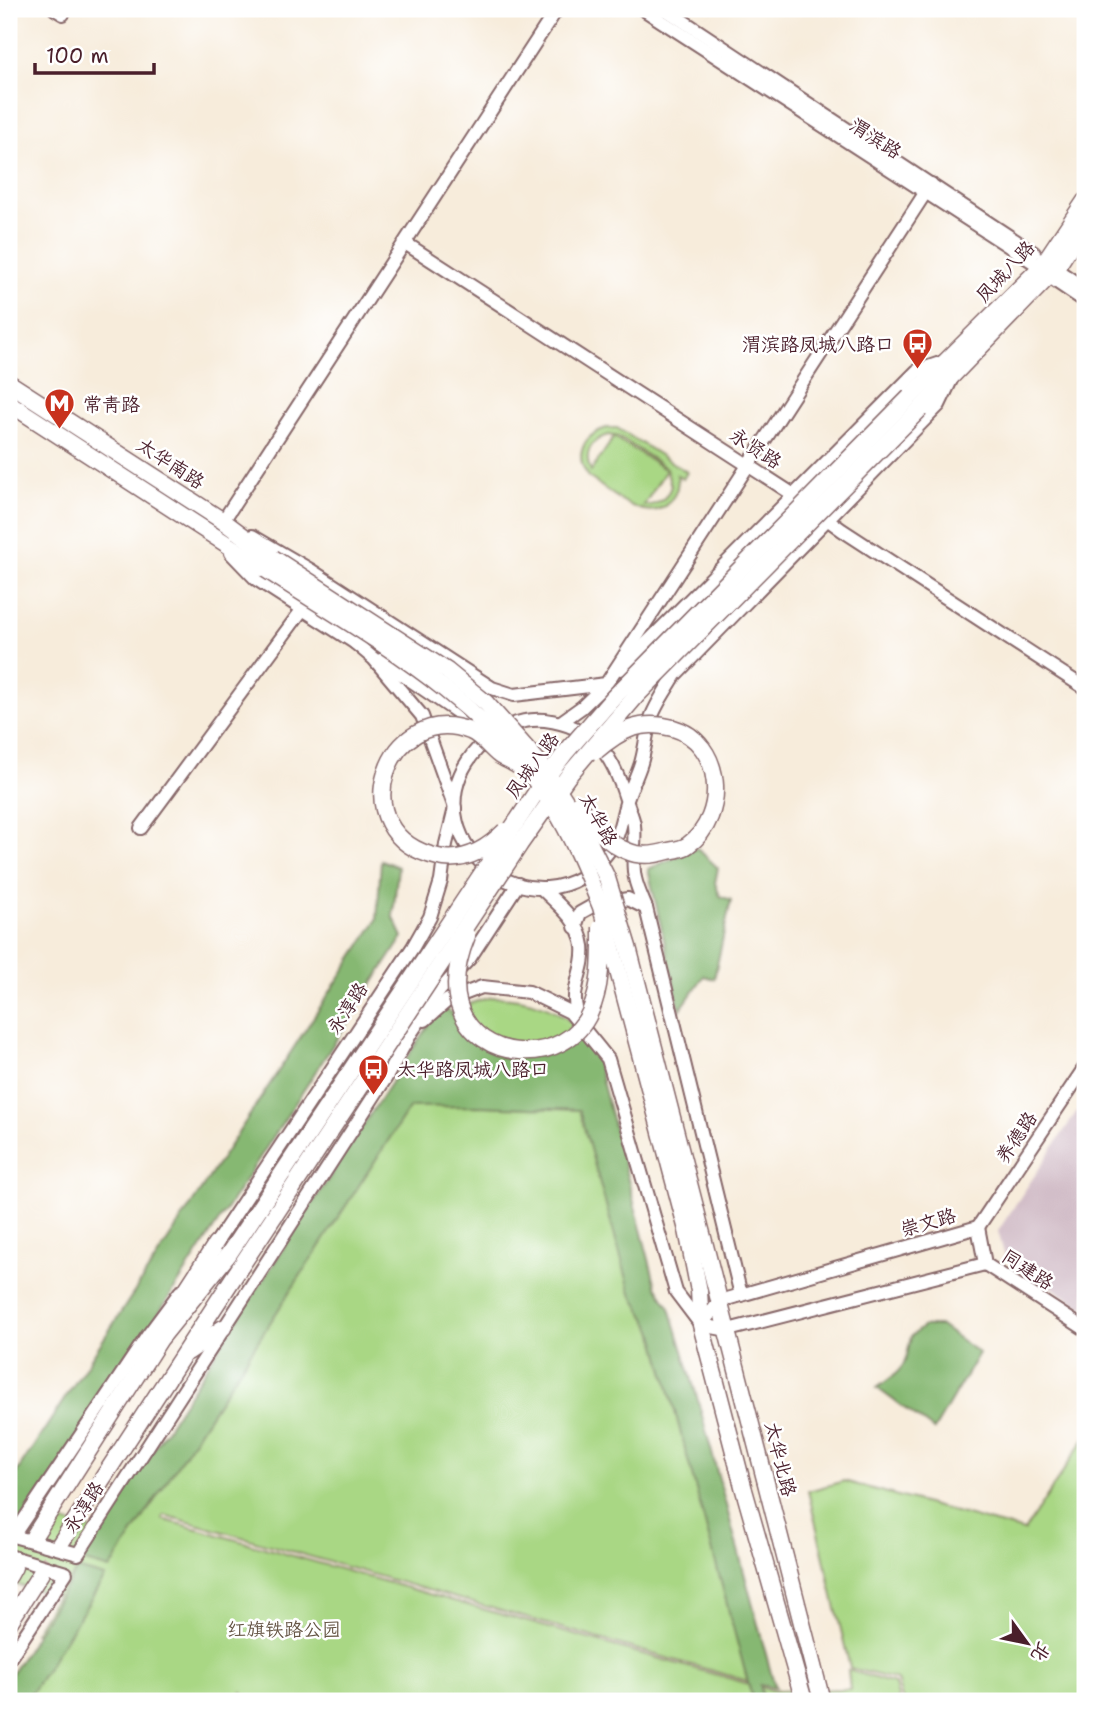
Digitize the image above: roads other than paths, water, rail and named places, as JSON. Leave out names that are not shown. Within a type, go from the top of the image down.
[{"type":"main road","name":"凤城八路","points":[[1048,269],[1085,201]]},
{"type":"main road","name":"凤城八路","points":[[222,1250],[566,752],[614,697],[1048,269],[1085,223]]},
{"type":"main road","name":"太华南路","points":[[9,383],[269,564]]},
{"type":"main road","name":"凤城八路","points":[[241,1266],[568,776],[637,695],[915,402]]},
{"type":"main road","name":"太华南路","points":[[9,403],[218,528]]},
{"type":"main road","name":"太华路","points":[[269,564],[447,671],[486,703],[543,767],[579,822],[607,878],[628,947],[694,1228]]},
{"type":"main road","name":"太华路","points":[[269,564],[450,691],[494,730],[530,772],[554,807],[581,857],[601,907],[694,1228]]},
{"type":"main road","points":[[526,746],[545,761],[602,835],[626,851],[653,856],[688,846],[711,815],[715,787],[713,768],[707,754],[696,741],[678,730],[656,723],[633,726],[608,741],[568,776]]},
{"type":"main road","points":[[524,811],[497,838],[479,851],[461,858],[445,859],[424,854],[400,839],[386,819],[382,794],[387,768],[399,750],[413,734],[442,725],[472,732],[501,756],[530,772]]},
{"type":"main road","points":[[480,905],[461,950],[456,980],[459,1006],[481,1037],[503,1049],[538,1052],[573,1036],[590,1013],[600,969],[601,907]]},
{"type":"main road","points":[[694,1228],[701,1325],[744,1490],[804,1701]]},
{"type":"main road","name":"太华北路","points":[[694,1228],[728,1330],[822,1701]]},
{"type":"main road","name":"永淳路","points":[[34,1536],[160,1339],[222,1250]]},
{"type":"main road","name":"永淳路","points":[[61,1544],[241,1266]]},
{"type":"main road","points":[[183,1355],[223,1328]]},
{"type":"main road","points":[[9,1623],[41,1573]]},
{"type":"street","points":[[218,528],[557,9]]},
{"type":"street","name":"渭滨路","points":[[643,9],[928,189]]},
{"type":"street","name":"渭滨路","points":[[665,9],[928,189],[1048,269],[1085,289]]},
{"type":"street","points":[[218,528],[262,541],[492,688],[514,695],[606,684],[928,189]]},
{"type":"street","name":"永贤路","points":[[405,243],[794,495],[1085,688]]},
{"type":"street","name":"渭滨路","points":[[1048,269],[1085,301]]},
{"type":"street","name":"凤城八路","points":[[561,722],[582,707],[673,619],[918,371],[951,367],[939,405],[675,675],[651,719],[642,761],[626,802]]},
{"type":"street","points":[[218,528],[256,579],[467,718],[488,737]]},
{"type":"street","points":[[141,828],[302,610]]},
{"type":"street","points":[[673,619],[669,634],[678,646],[695,655]]},
{"type":"street","points":[[355,643],[374,659],[422,716],[455,808],[460,833],[472,856],[491,873],[518,884],[541,888],[567,884],[591,871],[609,851],[620,827],[626,802]]},
{"type":"street","points":[[455,808],[458,781],[470,757],[488,737],[510,724],[536,719],[561,722],[586,733],[606,751],[619,775],[634,824],[635,876],[646,908],[741,1295]]},
{"type":"street","name":"永淳路","points":[[455,808],[441,881],[430,917],[413,947],[345,1050],[222,1250],[141,1346],[13,1536],[78,1554],[385,1079],[411,1033],[440,990],[469,959],[518,884]]},
{"type":"street","points":[[541,888],[570,916],[583,945],[574,991],[577,1013],[591,1037]]},
{"type":"street","points":[[575,927],[580,913],[596,904],[628,899],[646,908]]},
{"type":"street","points":[[411,1033],[448,1000],[482,987],[529,992],[570,1012],[608,1059],[676,1292],[701,1325],[728,1330],[985,1264]]},
{"type":"street","points":[[345,1050],[358,1048],[384,1065],[385,1079]]},
{"type":"street","name":"养德路","points":[[978,1227],[1085,1067]]},
{"type":"street","name":"崇文路","points":[[720,1301],[978,1227],[985,1264]]},
{"type":"street","name":"同建路","points":[[985,1264],[1085,1329]]},
{"type":"street","points":[[701,1325],[720,1301]]},
{"type":"street","points":[[9,1659],[66,1573],[11,1566]]},
{"type":"tunnel","points":[[41,1573],[60,1544]]},
{"type":"place","name":"渭滨路凤城八路口","points":[[917,371]]},
{"type":"place","name":"常青路","points":[[60,431]]},
{"type":"place","name":"太华路凤城八路口","points":[[374,1096]]},
{"type":"park label","name":"红旗铁路公园","points":[[284,1629]]}]
